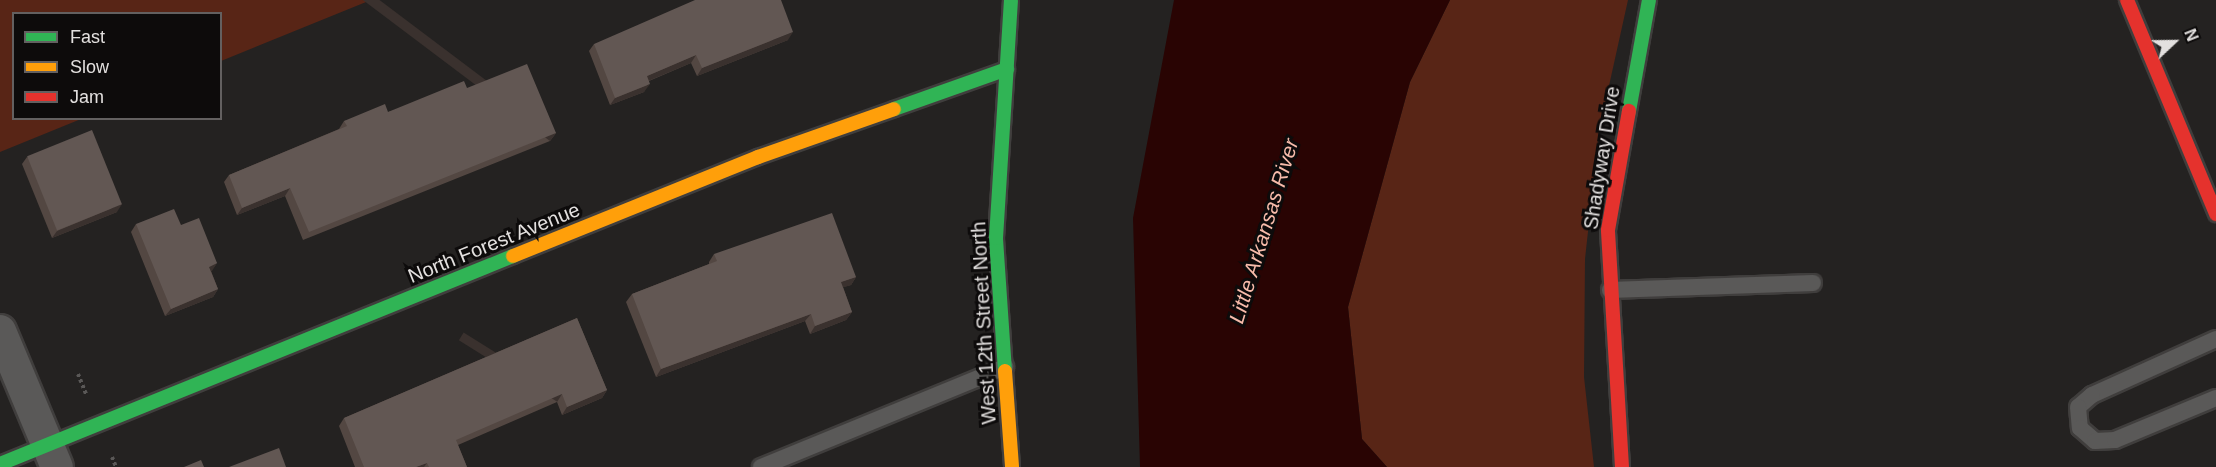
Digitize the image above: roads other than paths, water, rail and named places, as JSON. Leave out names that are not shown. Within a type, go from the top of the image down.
[{"type":"street","name":"West 12th Street North","points":[[1011,0],[996,238],[1012,467]]},
{"type":"street","name":"Shadyway Drive","points":[[1622,467],[1608,230],[1649,0]]},
{"type":"street","points":[[2127,0],[2216,214]]},
{"type":"street","name":"North Forest Avenue","points":[[0,464],[52,456],[758,157],[1007,69]]},
{"type":"street","points":[[0,331],[52,456]]},
{"type":"lane","points":[[1610,290],[1813,283]]},
{"type":"lane","points":[[2216,339],[2092,395],[2078,407],[2080,428],[2096,441],[2115,440],[2216,398]]},
{"type":"lane","points":[[760,467],[1005,367]]},
{"type":"water","name":"Little Arkansas River","points":[[1174,0],[1450,0],[1410,82],[1348,307],[1362,439],[1387,467],[1140,467],[1133,218]]}]
